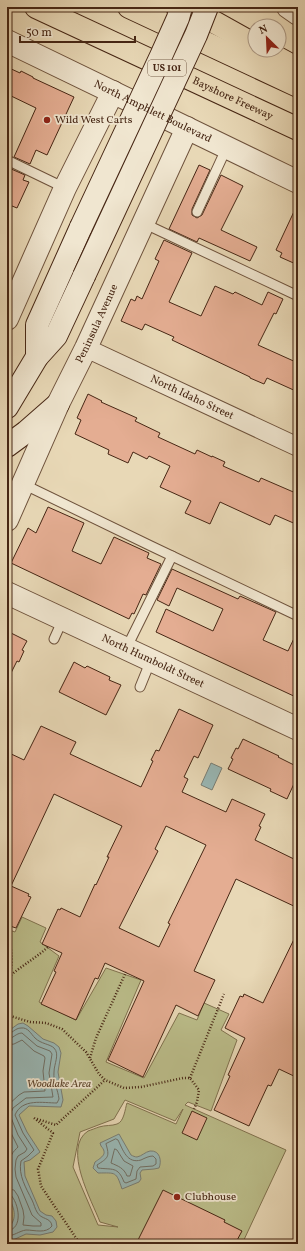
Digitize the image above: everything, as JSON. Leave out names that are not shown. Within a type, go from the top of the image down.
[{"type":"highway","name":"Bayshore Freeway","points":[[36,7],[298,129]]},
{"type":"highway","points":[[129,7],[298,86]]},
{"type":"highway","points":[[187,7],[247,41]]},
{"type":"highway","points":[[278,58],[298,69]]},
{"type":"street","points":[[37,357],[37,325],[161,56],[178,18],[181,7]]},
{"type":"street","points":[[7,407],[37,357],[56,336],[193,41],[207,7]]},
{"type":"street","points":[[288,7],[298,14]]},
{"type":"street","name":"North Amphlett Boulevard","points":[[7,41],[298,182]]},
{"type":"street","points":[[8,315],[65,188],[113,92]]},
{"type":"street","name":"Peninsula Avenue","points":[[7,520],[58,404],[86,348],[187,128]]},
{"type":"street","name":"North Idaho Street","points":[[86,348],[298,447]]},
{"type":"street","points":[[7,446],[26,432],[58,404]]},
{"type":"street","name":"North Humboldt Street","points":[[7,593],[298,729]]},
{"type":"lane","points":[[197,212],[227,147]]},
{"type":"lane","points":[[7,160],[65,188]]},
{"type":"lane","points":[[144,223],[298,296]]},
{"type":"lane","points":[[24,484],[298,616]]},
{"type":"lane","points":[[126,649],[172,556]]},
{"type":"lane","points":[[54,639],[63,619]]},
{"type":"lane","points":[[140,687],[151,660]]},
{"type":"path","points":[[7,983],[11,975],[12,967],[9,928]]},
{"type":"path","points":[[11,975],[48,947]]},
{"type":"path","points":[[90,1059],[96,1038],[126,972]]},
{"type":"path","points":[[190,1078],[224,994]]},
{"type":"path","points":[[7,1015],[30,1022],[46,1023],[62,1030],[86,1052],[99,1074],[105,1080],[124,1088],[141,1087],[183,1078],[190,1078]]},
{"type":"path","points":[[190,1078],[199,1090],[194,1109]]},
{"type":"path","points":[[80,1244],[41,1186],[38,1169],[53,1133],[34,1118],[56,1125],[105,1080]]},
{"type":"green space","name":"Woodlake Area","points":[[22,917],[46,928],[40,942],[59,956],[39,1002],[76,1020],[106,968],[141,980],[106,1062],[144,1078],[179,1013],[197,1020],[204,1003],[229,1014],[221,1030],[237,1040],[211,1111],[188,1102],[185,1105],[286,1150],[242,1244],[7,1244],[7,929],[15,932]],"holes":[[[125,1100],[175,1121],[183,1109],[176,1124],[127,1103],[123,1118],[119,1123],[115,1125],[101,1126],[88,1131],[81,1139],[78,1149],[78,1162],[81,1175],[91,1201],[100,1222],[118,1227],[98,1225],[73,1167],[80,1132],[114,1119]]]},
{"type":"water","points":[[211,763],[222,768],[212,790],[201,785]]},
{"type":"water","points":[[23,1023],[43,1039],[54,1043],[59,1047],[61,1053],[58,1072],[63,1100],[61,1107],[29,1106],[19,1115],[27,1132],[40,1152],[30,1160],[24,1162],[25,1176],[40,1211],[46,1215],[52,1216],[56,1221],[57,1227],[53,1232],[40,1235],[26,1234],[13,1240],[7,1239],[7,1229],[13,1221],[14,1212],[7,1195],[7,1032],[18,1024]]},
{"type":"water","points":[[119,1134],[131,1155],[137,1157],[153,1151],[158,1154],[160,1159],[159,1168],[142,1170],[140,1173],[141,1179],[139,1182],[122,1189],[117,1176],[112,1173],[98,1173],[93,1168],[95,1162],[102,1157],[104,1153],[100,1143]]},
{"type":"building","name":"Wild West Carts","points":[[7,67],[20,73],[21,71],[74,97],[47,155],[36,150],[30,164],[14,157],[36,108],[7,94]]},
{"type":"building","points":[[199,165],[210,170],[192,209],[192,215],[197,218],[202,215],[221,175],[243,186],[221,230],[257,247],[250,261],[199,238],[197,242],[169,229]]},
{"type":"building","points":[[9,168],[25,175],[23,180],[29,182],[17,208],[7,204],[7,172]]},
{"type":"building","points":[[298,203],[298,265],[280,257],[282,253],[276,250]]},
{"type":"building","points":[[164,240],[192,253],[169,302],[201,316],[215,286],[233,294],[235,292],[262,305],[268,292],[283,299],[276,314],[274,313],[258,345],[298,363],[298,392],[267,378],[264,384],[250,378],[172,340],[174,337],[145,324],[142,330],[121,321],[131,299],[135,301],[137,296],[142,299],[159,261],[155,259]]},
{"type":"building","points":[[88,394],[102,401],[101,402],[137,418],[135,421],[160,433],[158,437],[195,454],[197,450],[212,456],[225,462],[223,466],[259,482],[261,478],[298,494],[298,525],[275,515],[270,525],[220,502],[210,524],[185,513],[191,501],[160,487],[170,466],[149,456],[147,459],[133,452],[128,463],[108,454],[109,450],[75,434],[81,420],[77,418]]},
{"type":"building","points":[[48,507],[84,523],[72,551],[101,564],[114,537],[149,553],[147,558],[161,564],[146,595],[143,594],[134,614],[132,613],[129,619],[11,563],[28,528],[36,533]]},
{"type":"building","points":[[172,569],[238,599],[240,596],[276,612],[263,640],[288,651],[298,630],[298,698],[156,632],[166,609],[213,631],[223,609],[177,588],[169,606],[157,600]]},
{"type":"building","points":[[7,631],[27,641],[22,650],[24,651],[19,662],[17,661],[7,681]]},
{"type":"building","points":[[74,662],[85,668],[87,666],[110,677],[109,680],[121,685],[106,715],[59,692]]},
{"type":"building","points":[[179,709],[213,725],[198,758],[194,756],[184,777],[188,779],[182,792],[226,812],[232,799],[265,814],[259,826],[261,827],[255,840],[298,861],[298,908],[236,879],[194,971],[215,980],[198,1016],[176,1005],[143,1077],[108,1060],[144,981],[105,963],[98,979],[95,978],[76,1020],[41,1004],[56,972],[54,971],[62,953],[42,944],[58,909],[60,910],[61,908],[80,917],[122,826],[54,794],[11,886],[29,894],[28,896],[31,897],[16,928],[7,925],[7,752],[24,760],[41,726],[76,742],[70,754],[141,787],[153,761],[151,760],[156,750],[159,751]],"holes":[[[166,826],[206,845],[168,923],[170,924],[159,947],[119,928],[158,851],[155,849]]]},
{"type":"building","points":[[243,739],[298,767],[298,775],[287,799],[270,791],[271,789],[228,769],[236,748],[238,749]]},
{"type":"building","points":[[298,931],[298,1025],[294,1035],[298,1037],[298,1078],[279,1069],[271,1086],[268,1085],[249,1126],[214,1110],[230,1076],[228,1075],[245,1038],[225,1028],[240,996],[243,997],[244,994],[263,1003]]},
{"type":"building","points":[[192,1111],[207,1118],[197,1140],[182,1133]]},
{"type":"building","points":[[163,1190],[225,1220],[224,1222],[242,1231],[235,1244],[136,1244]]},
{"type":"place","name":"Wild West Carts","points":[[47,120]]},
{"type":"place","name":"Clubhouse","points":[[177,1197]]}]
